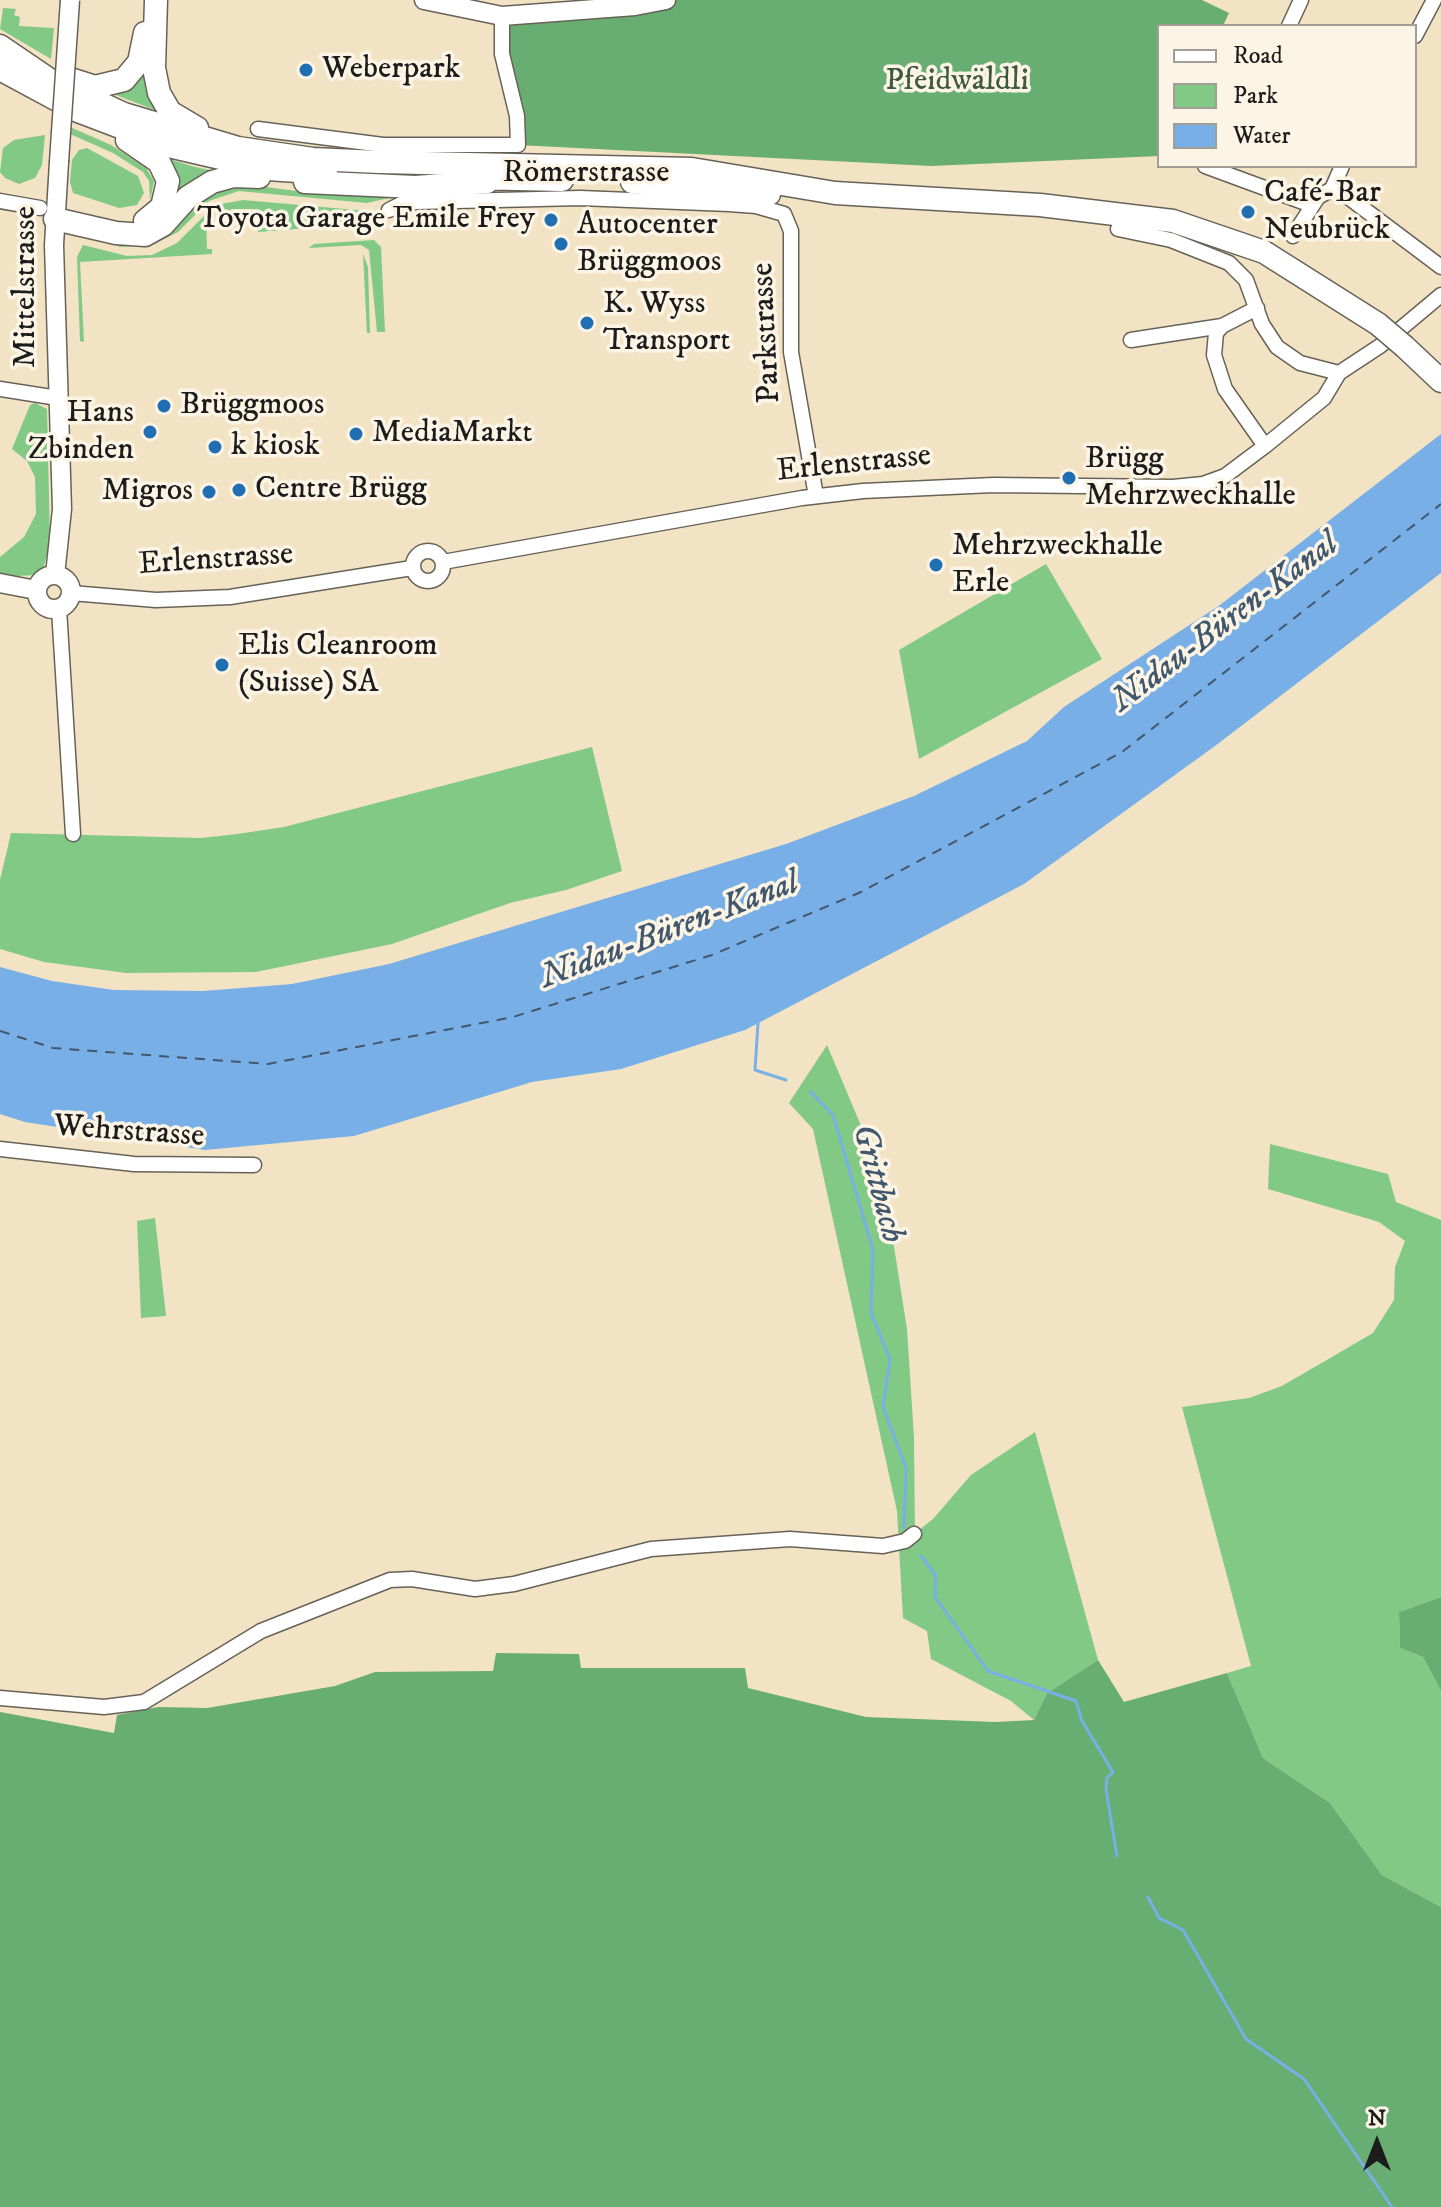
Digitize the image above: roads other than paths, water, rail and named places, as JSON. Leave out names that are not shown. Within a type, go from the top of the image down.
[{"type":"highway","points":[[30,65],[95,87],[124,80],[143,53],[146,0]]},
{"type":"highway","points":[[156,0],[154,68],[163,103],[177,118],[238,148]]},
{"type":"highway","points":[[0,46],[70,90],[124,114],[238,148],[366,162],[692,177],[835,193],[1040,205],[1144,216],[1234,240],[1264,252],[1378,324],[1441,381]]},
{"type":"highway","points":[[0,69],[152,156],[164,169],[168,181],[162,207],[145,221],[106,224]]},
{"type":"highway","points":[[78,111],[173,147],[268,169],[514,179]]},
{"type":"highway","points":[[50,210],[106,224],[132,235],[154,232],[200,187],[234,176],[387,187],[514,179],[692,177]]},
{"type":"main road","name":"Mittelstrasse","points":[[55,575],[62,509],[50,210],[70,0]]},
{"type":"main road","points":[[424,0],[502,16],[635,6],[666,0]]},
{"type":"main road","points":[[55,575],[67,581],[71,593],[67,604],[59,609],[43,606],[36,590],[42,579],[55,575]]},
{"type":"main road","points":[[0,583],[36,590]]},
{"type":"street","points":[[1290,24],[1301,0]]},
{"type":"street","points":[[1417,32],[1434,0]]},
{"type":"street","points":[[258,129],[383,145],[518,145],[517,116],[502,54],[502,16]]},
{"type":"street","points":[[1216,168],[1311,205]]},
{"type":"street","points":[[1293,236],[1311,205],[1322,193],[1332,189],[1341,168]]},
{"type":"street","points":[[1332,189],[1352,199],[1441,267]]},
{"type":"street","name":"Römerstrasse","points":[[389,210],[403,203],[415,202],[580,198],[729,204],[784,214]]},
{"type":"street","points":[[0,201],[50,210]]},
{"type":"street","name":"Parkstrasse","points":[[784,214],[791,231],[791,352],[816,496]]},
{"type":"street","points":[[1118,229],[1171,240],[1229,263],[1246,280],[1267,335],[1289,358],[1312,368],[1339,373]]},
{"type":"street","name":"Erlenstrasse","points":[[443,562],[816,496],[912,487],[1187,486],[1225,476],[1324,398],[1339,373],[1380,346],[1441,295]]},
{"type":"street","points":[[1131,340],[1222,326],[1257,308]]},
{"type":"street","points":[[1222,326],[1214,341],[1219,375],[1232,402],[1265,446]]},
{"type":"street","name":"Mittelstrasse","points":[[0,389],[27,396],[58,398]]},
{"type":"street","points":[[425,551],[438,555],[443,562],[442,572],[431,581],[417,577],[412,568],[414,559],[425,551]]},
{"type":"street","name":"Erlenstrasse","points":[[71,593],[156,600],[230,597],[412,568]]},
{"type":"street","points":[[59,609],[73,834]]},
{"type":"street","name":"Wehrstrasse","points":[[0,1149],[134,1164],[254,1165]]},
{"type":"street","points":[[0,1698],[104,1707],[144,1702],[261,1631],[390,1580],[412,1579],[475,1589],[514,1584],[651,1549],[790,1539],[865,1546],[905,1540]]},
{"type":"water","name":"Nidau-Büren-Kanal","points":[[1441,434],[1441,573],[1215,746],[1024,884],[745,1030],[621,1069],[532,1082],[354,1136],[205,1150],[25,1122],[0,1114],[0,967],[52,981],[114,990],[203,991],[292,984],[389,964],[786,844],[914,796],[1027,741],[1064,707],[1220,605]]},
{"type":"waterway","points":[[758,1023],[755,1070],[786,1080]]},
{"type":"waterway","name":"Grittbach","points":[[811,1092],[833,1115],[873,1250],[871,1313],[890,1359],[883,1407],[906,1468],[904,1528]]},
{"type":"waterway","name":"Grittbach","points":[[921,1556],[936,1576],[935,1597],[988,1671],[1076,1701],[1082,1721],[1113,1772],[1107,1778],[1106,1789],[1117,1856]]},
{"type":"waterway","name":"Grittbach","points":[[1148,1897],[1159,1918],[1183,1930],[1246,2039],[1304,2079],[1392,2207]]},
{"type":"place","name":"Weberpark","points":[[306,70]]},
{"type":"place","name":"Café-Bar Neubrück","points":[[1248,212]]},
{"type":"place","name":"Toyota Garage Emile Frey","points":[[551,220]]},
{"type":"place","name":"Autocenter Brüggmoos","points":[[561,244]]},
{"type":"place","name":"K. Wyss Transport","points":[[587,323]]},
{"type":"place","name":"Brüggmoos","points":[[164,406]]},
{"type":"place","name":"Hans Zbinden","points":[[150,432]]},
{"type":"place","name":"MediaMarkt","points":[[356,434]]},
{"type":"place","name":"k kiosk","points":[[215,447]]},
{"type":"place","name":"Brügg Mehrzweckhalle","points":[[1069,478]]},
{"type":"place","name":"Centre Brügg","points":[[239,490]]},
{"type":"place","name":"Migros","points":[[209,492]]},
{"type":"place","name":"Mehrzweckhalle Erle","points":[[936,565]]},
{"type":"place","name":"Elis Cleanroom (Suisse) SA","points":[[222,665]]},
{"type":"park label","name":"Pfeidwäldli","points":[[957,82]]}]
